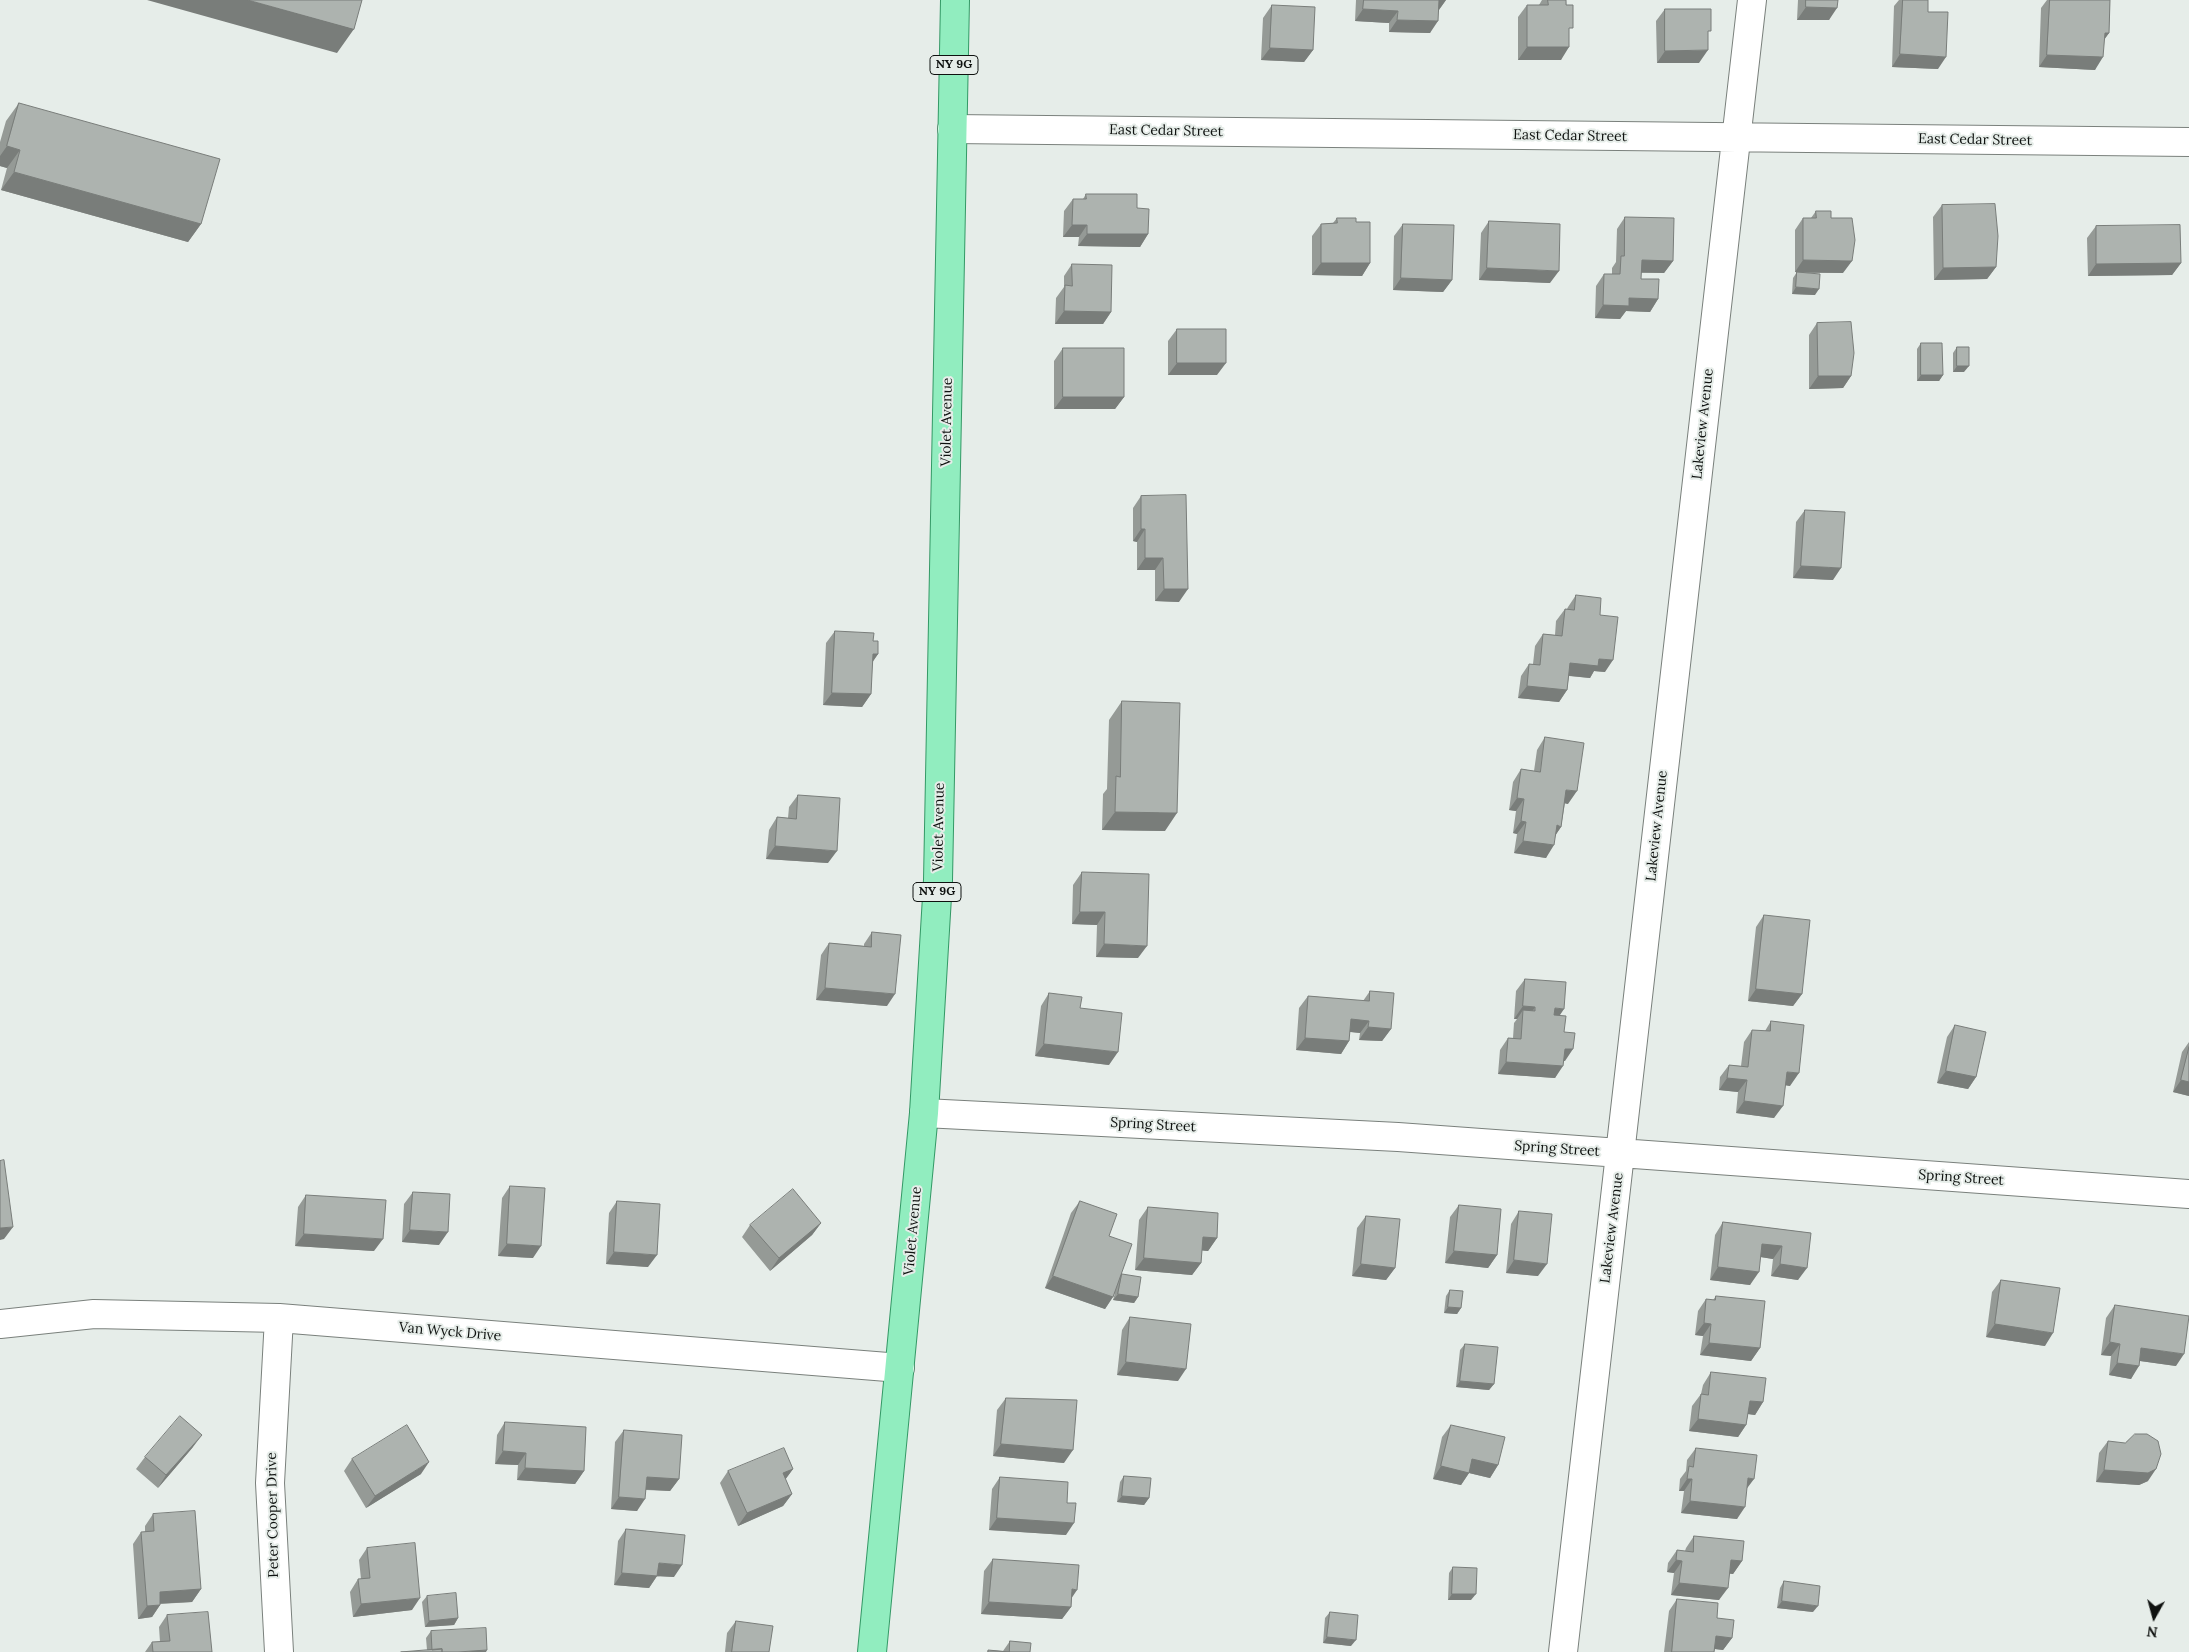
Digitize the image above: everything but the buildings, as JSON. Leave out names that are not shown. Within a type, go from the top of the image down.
[{"type":"main road","name":"Violet Avenue","points":[[872,1652],[924,1113],[938,880],[955,0]]},
{"type":"street","name":"Lakeview Avenue","points":[[1563,1652],[1752,0]]},
{"type":"street","name":"East Cedar Street","points":[[952,129],[2189,142]]},
{"type":"street","name":"Spring Street","points":[[924,1113],[1398,1137],[2189,1194]]},
{"type":"street","name":"Van Wyck Drive","points":[[0,1324],[94,1314],[279,1318],[900,1368]]},
{"type":"street","name":"Peter Cooper Drive","points":[[279,1318],[270,1483],[279,1652]]}]
